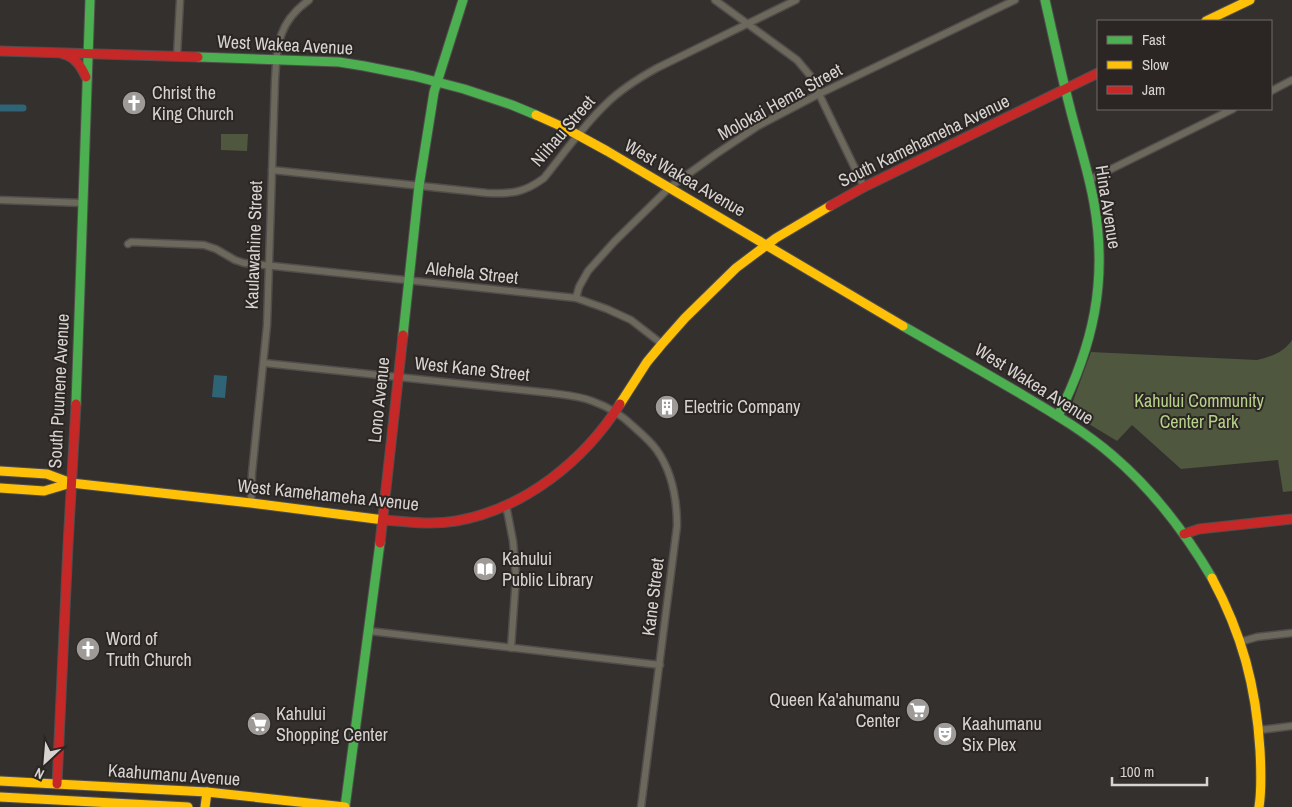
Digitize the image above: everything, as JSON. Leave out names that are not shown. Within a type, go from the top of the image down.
[{"type":"street","name":"South Puunene Avenue","points":[[55,800],[76,410],[90,0]]},
{"type":"street","points":[[177,56],[180,0]]},
{"type":"street","name":"Kaulawahine Street","points":[[251,503],[252,473],[267,325],[276,59],[279,40],[286,24],[295,12],[309,0]]},
{"type":"street","name":"Lono Avenue","points":[[345,807],[384,520],[419,186],[429,117],[437,82],[448,50],[458,10],[463,0]]},
{"type":"street","points":[[715,0],[787,52],[803,66],[813,79],[864,188]]},
{"type":"street","name":"Niihau Street","points":[[272,170],[487,193],[508,194],[517,192],[536,184],[544,178],[606,104],[637,80],[657,68],[796,0]]},
{"type":"street","name":"Molokai Hema Street","points":[[576,298],[579,287],[588,271],[614,242],[670,187],[716,154],[758,126],[819,94],[1015,0]]},
{"type":"street","name":"Hina Avenue","points":[[1045,0],[1065,89],[1095,204],[1100,248],[1098,295],[1092,332],[1081,368],[1058,416]]},
{"type":"street","points":[[1208,20],[1250,0]]},
{"type":"street","name":"West Wakea Avenue","points":[[0,50],[348,63],[380,68],[437,82],[505,103],[537,115],[579,135],[1058,416],[1098,443],[1152,494],[1175,520],[1206,567],[1240,642],[1249,673],[1259,730],[1261,796],[1259,807]]},
{"type":"street","points":[[51,51],[68,55],[74,59],[83,69],[88,82]]},
{"type":"street","name":"South Kamehameha Avenue","points":[[768,245],[809,218],[864,188],[1097,73]]},
{"type":"street","points":[[1272,90],[1292,80]]},
{"type":"street","points":[[1089,180],[1232,110]]},
{"type":"street","points":[[0,200],[83,203]]},
{"type":"street","name":"Alehela Street","points":[[128,244],[131,242],[204,245],[244,263],[409,282],[576,298],[607,309],[630,320],[662,344]]},
{"type":"street","name":"West Kamehameha Avenue","points":[[71,483],[384,520],[423,523],[455,521],[480,515],[506,505],[543,485],[578,458],[615,411],[648,362],[685,318],[736,268],[768,245]]},
{"type":"street","name":"West Kane Street","points":[[264,363],[562,394],[592,401],[615,411]]},
{"type":"street","name":"Kane Street","points":[[615,411],[647,438],[656,450],[666,468],[675,496],[677,514],[676,537],[660,665],[640,807]]},
{"type":"street","points":[[0,471],[47,474],[71,483]]},
{"type":"street","points":[[0,488],[44,490],[71,483]]},
{"type":"street","points":[[506,505],[513,542],[516,577],[511,648]]},
{"type":"street","points":[[1184,534],[1199,529],[1292,519]]},
{"type":"street","points":[[369,631],[660,665]]},
{"type":"street","points":[[1240,642],[1292,633]]},
{"type":"street","points":[[1259,730],[1292,726]]},
{"type":"street","name":"Kaahumanu Avenue","points":[[0,781],[207,792],[345,807]]},
{"type":"street","points":[[205,807],[207,792]]},
{"type":"street","name":"Kaahumanu Avenue","points":[[0,797],[188,807]]},
{"type":"green space","points":[[221,134],[248,134],[247,151],[221,150]]},
{"type":"green space","name":"Kahului Community Center Park","points":[[1292,340],[1292,491],[1283,492],[1278,460],[1181,469],[1132,425],[1117,441],[1069,412],[1091,352],[1257,360],[1277,353]]},
{"type":"water","points":[[214,375],[227,376],[225,398],[212,397]]},
{"type":"waterway","points":[[0,108],[23,108]]},
{"type":"traffic: fast","points":[[76,404],[90,0]]},
{"type":"traffic: fast","points":[[403,335],[419,186],[434,92],[463,0]]},
{"type":"traffic: fast","points":[[1045,0],[1092,190],[1098,232],[1099,260],[1098,287],[1088,339],[1070,390],[1058,416]]},
{"type":"traffic: fast","points":[[198,57],[339,62],[364,66],[464,89],[536,115]]},
{"type":"traffic: fast","points":[[903,326],[1045,408],[1101,446],[1127,468],[1155,497],[1191,544],[1212,578]]},
{"type":"traffic: fast","points":[[345,807],[380,543]]},
{"type":"traffic: slow","points":[[1208,20],[1250,0]]},
{"type":"traffic: slow","points":[[536,115],[565,128],[607,151],[903,326]]},
{"type":"traffic: slow","points":[[620,404],[647,362],[662,344],[685,318],[736,268],[776,238],[830,206]]},
{"type":"traffic: slow","points":[[0,471],[47,474],[71,483],[384,520]]},
{"type":"traffic: slow","points":[[0,488],[44,491],[71,483]]},
{"type":"traffic: slow","points":[[1212,578],[1232,620],[1251,682],[1260,750],[1261,786],[1259,807]]},
{"type":"traffic: slow","points":[[0,781],[207,792],[345,807]]},
{"type":"traffic: slow","points":[[205,807],[207,792]]},
{"type":"traffic: slow","points":[[0,797],[188,807]]},
{"type":"traffic: jam","points":[[0,51],[198,57]]},
{"type":"traffic: jam","points":[[63,54],[77,62],[86,77]]},
{"type":"traffic: jam","points":[[830,206],[864,187],[1097,73]]},
{"type":"traffic: jam","points":[[380,543],[403,335]]},
{"type":"traffic: jam","points":[[57,784],[76,404]]},
{"type":"traffic: jam","points":[[384,520],[420,523],[456,521],[481,515],[505,506],[528,494],[570,463],[589,445],[620,404]]},
{"type":"traffic: jam","points":[[1184,534],[1199,529],[1292,519]]},
{"type":"place","name":"Christ the King Church","points":[[134,103]]},
{"type":"place","name":"Electric Company","points":[[667,407]]},
{"type":"place","name":"Kahului Public Library","points":[[485,569]]},
{"type":"place","name":"Word of Truth Church","points":[[88,649]]},
{"type":"place","name":"Queen Ka'ahumanu Center","points":[[918,710]]},
{"type":"place","name":"Kahului Shopping Center","points":[[259,724]]},
{"type":"place","name":"Kaahumanu Six Plex","points":[[945,734]]}]
